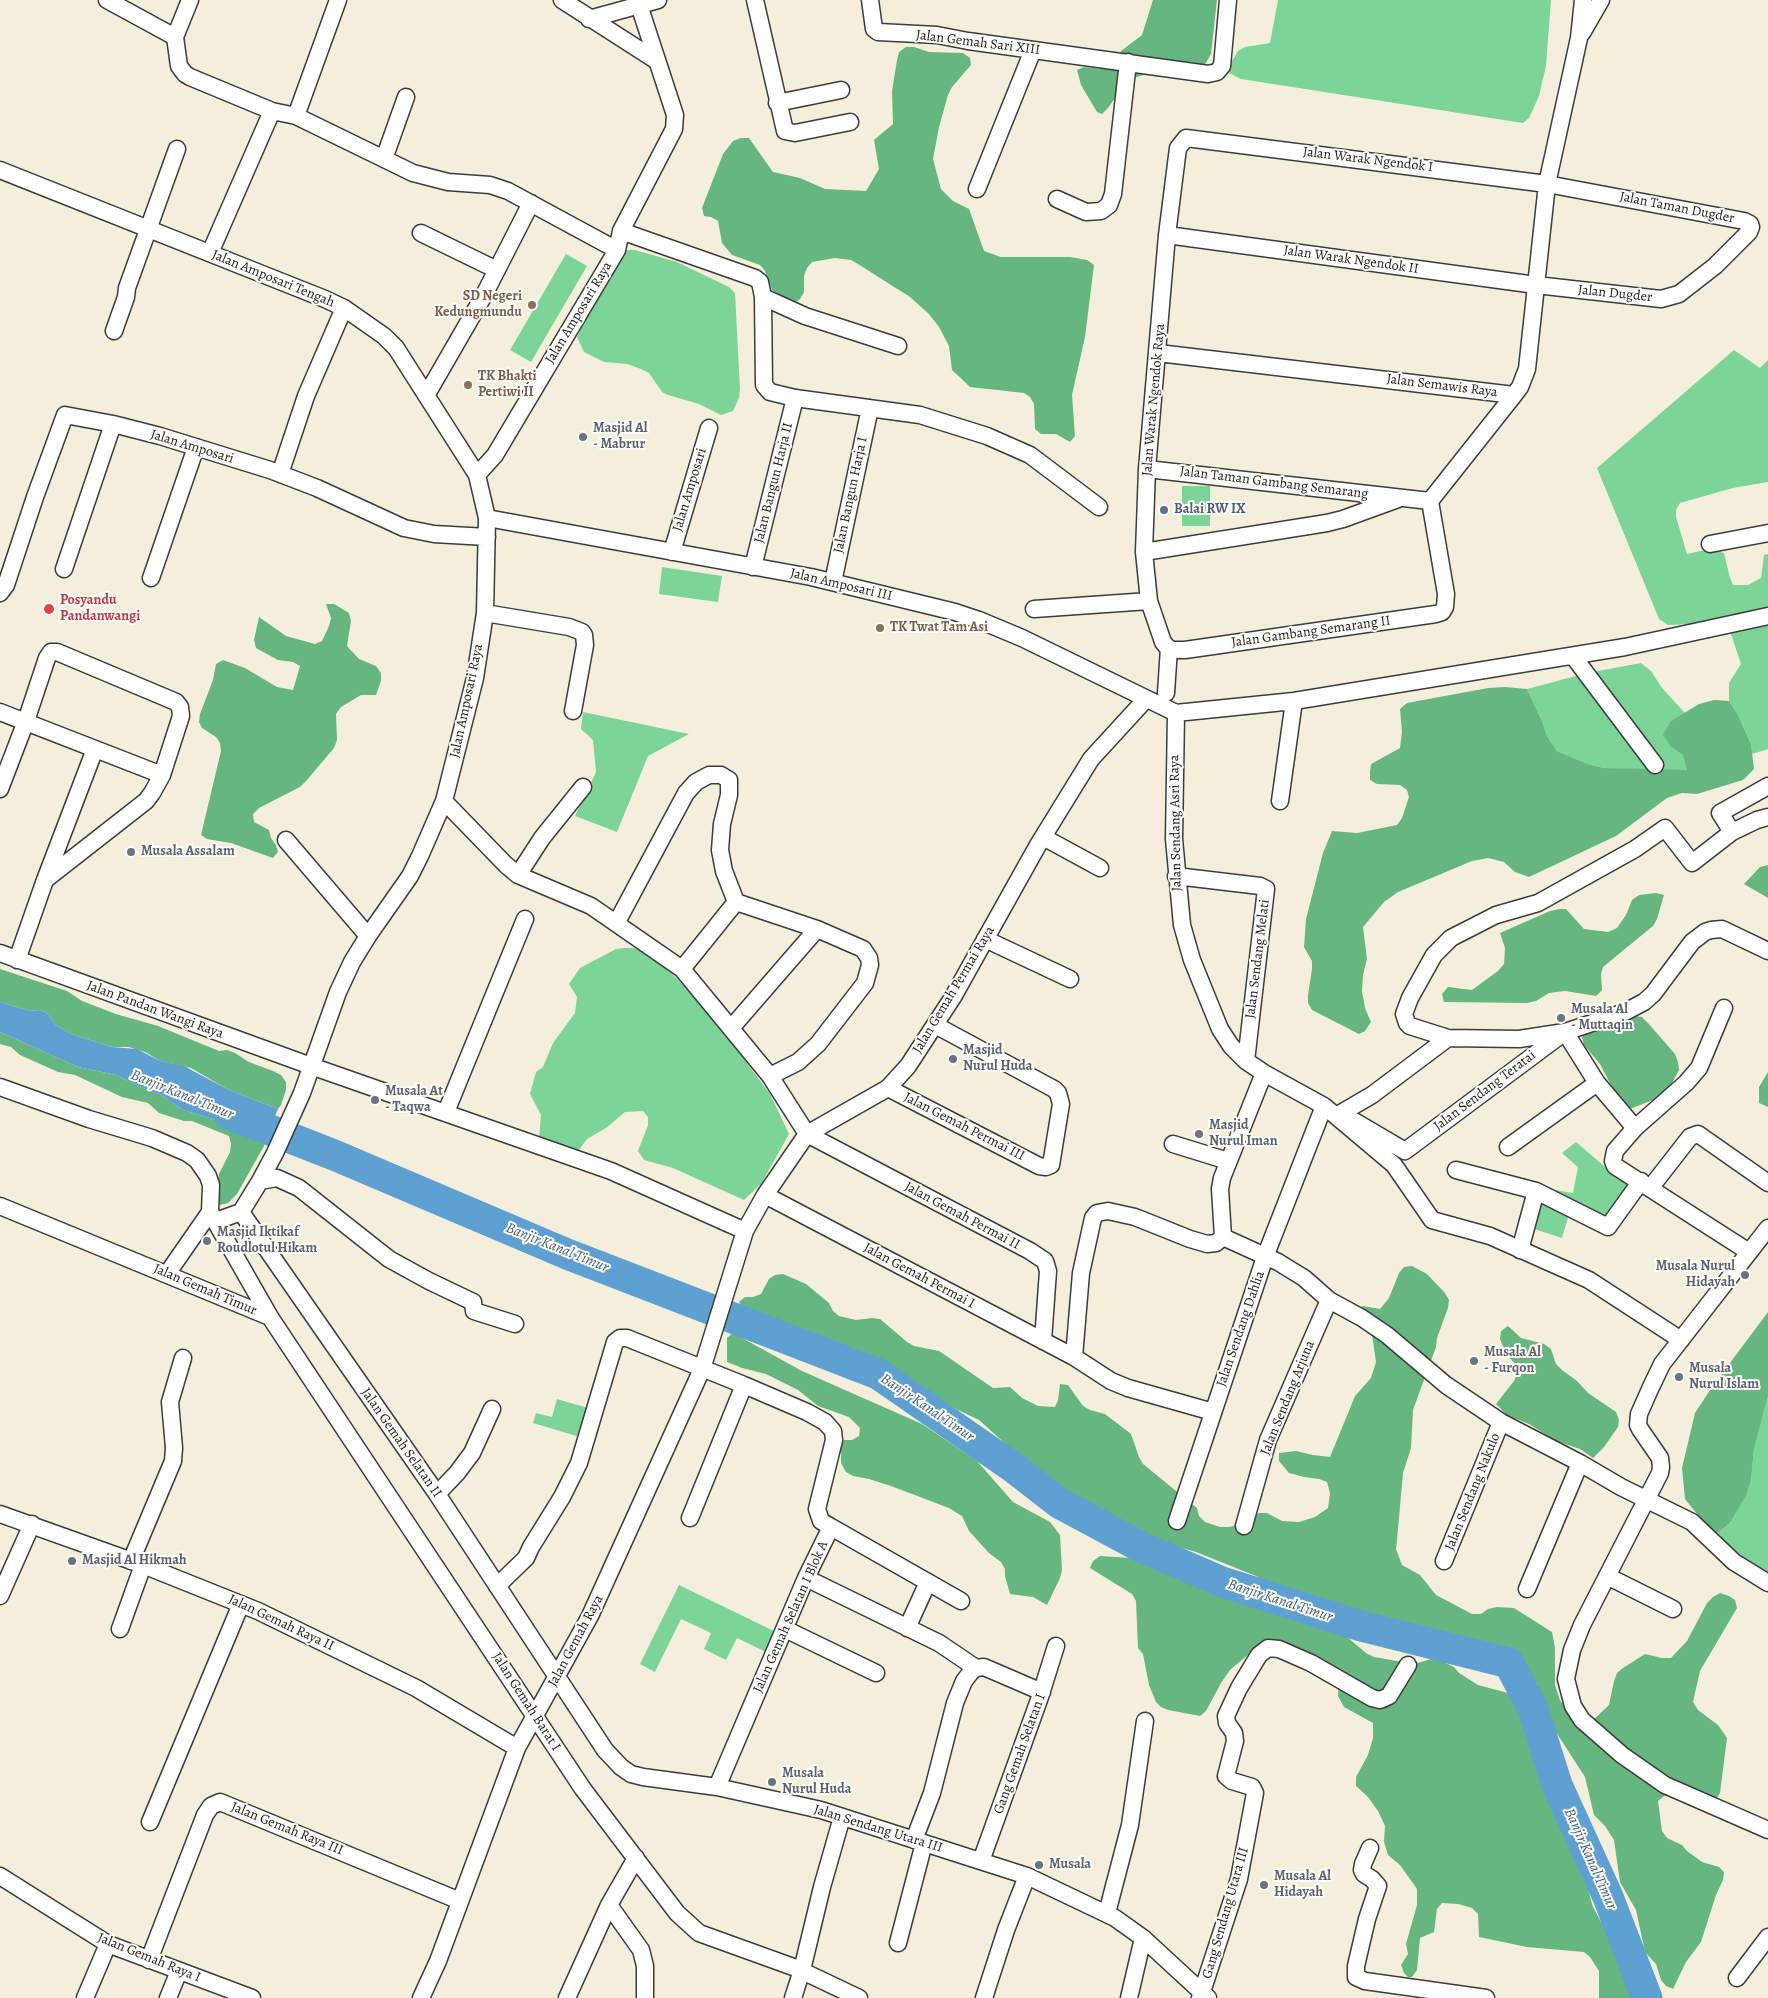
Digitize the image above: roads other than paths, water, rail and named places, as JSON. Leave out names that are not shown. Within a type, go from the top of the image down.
[{"type":"street","points":[[107,0],[175,37]]},
{"type":"street","points":[[190,0],[175,37],[177,61],[184,74],[272,111],[296,116],[413,173],[432,179],[499,188],[531,203],[617,250]]},
{"type":"street","points":[[296,116],[338,0]]},
{"type":"street","points":[[562,0],[657,61]]},
{"type":"street","points":[[589,18],[658,0]]},
{"type":"street","points":[[755,0],[785,131],[791,133],[850,122]]},
{"type":"street","name":"Jalan Gemah Sari XIII","points":[[870,0],[874,29],[878,32],[937,35],[1208,74],[1218,72],[1222,66],[1228,0]]},
{"type":"street","name":"Jalan Semawis Raya","points":[[1158,353],[1514,395],[1520,387],[1527,369],[1547,184],[1579,38],[1583,0]]},
{"type":"street","name":"Jalan Semawis Raya","points":[[1579,38],[1601,0]]},
{"type":"street","name":"Jalan Amposari Raya","points":[[241,1212],[275,1153],[302,1093],[338,992],[368,936],[410,876],[444,802],[475,678],[484,614],[487,518],[477,475],[495,455],[617,250],[621,231],[674,128],[675,115],[639,5]]},
{"type":"street","points":[[977,189],[1033,50]]},
{"type":"street","points":[[1057,199],[1077,210],[1086,212],[1101,211],[1109,205],[1113,194],[1128,62]]},
{"type":"street","points":[[778,103],[841,90]]},
{"type":"street","points":[[384,159],[406,97]]},
{"type":"street","points":[[210,253],[272,111]]},
{"type":"street","name":"Jalan Warak Ngendok I","points":[[1189,137],[1547,184]]},
{"type":"street","name":"Jalan Warak Ngendok Raya","points":[[1177,649],[1163,642],[1149,600],[1144,552],[1147,469],[1167,235],[1178,148],[1182,140],[1189,137]]},
{"type":"street","points":[[114,330],[126,298],[127,288],[177,149]]},
{"type":"street","name":"Jalan Amposari Tengah","points":[[0,170],[149,228],[344,308],[384,336],[396,348],[477,475]]},
{"type":"street","name":"Jalan Taman Dugder","points":[[1547,184],[1744,221],[1750,224],[1749,232],[1715,266]]},
{"type":"street","points":[[427,394],[497,270],[531,203]]},
{"type":"street","points":[[621,231],[754,278],[762,284],[764,385],[770,392],[795,398],[920,415],[979,433],[1030,455],[1099,507]]},
{"type":"street","points":[[420,233],[497,270]]},
{"type":"street","name":"Jalan Warak Ngendok II","points":[[1167,235],[1536,285]]},
{"type":"street","name":"Jalan Dugder","points":[[1536,285],[1661,299],[1679,294],[1715,266]]},
{"type":"street","points":[[763,297],[804,316],[898,346]]},
{"type":"street","points":[[280,474],[306,396],[344,308]]},
{"type":"street","points":[[1430,501],[1514,395]]},
{"type":"street","name":"Jalan Bangun Harja II","points":[[753,567],[795,398]]},
{"type":"street","name":"Jalan Bangun Harja I","points":[[833,582],[870,408]]},
{"type":"street","name":"Jalan Amposari","points":[[2,587],[65,415],[113,424],[196,447],[280,474],[317,488],[404,528],[434,534],[487,537]]},
{"type":"street","points":[[64,569],[113,424]]},
{"type":"street","name":"Jalan Amposari","points":[[672,552],[709,428]]},
{"type":"street","points":[[151,578],[196,447]]},
{"type":"street","name":"Jalan Taman Gambang Semarang","points":[[1147,469],[1430,501]]},
{"type":"street","name":"Jalan Taman Gambang Semarang","points":[[1144,552],[1327,523],[1344,519],[1400,498]]},
{"type":"street","name":"Jalan Gambang Semarang II","points":[[1177,649],[1442,612],[1445,606],[1446,594],[1430,501]]},
{"type":"street","name":"Jalan Amposari III","points":[[487,518],[833,582],[955,612],[980,620],[1176,713]]},
{"type":"street","points":[[1710,544],[1768,533]]},
{"type":"street","points":[[1034,609],[1149,600]]},
{"type":"street","points":[[484,614],[569,627],[582,632],[586,640],[574,711]]},
{"type":"street","points":[[1176,713],[1294,701],[1573,656],[1625,647],[1768,616]]},
{"type":"street","points":[[1166,693],[1177,649]]},
{"type":"street","points":[[0,788],[26,721],[47,658],[51,652],[56,652],[176,702],[181,710],[162,775],[146,801],[46,880]]},
{"type":"street","points":[[1573,656],[1655,765]]},
{"type":"street","name":"Jalan Gemah Permai Raya","points":[[702,1369],[745,1231],[765,1195],[807,1134],[888,1088],[908,1066],[953,996],[1043,837],[1091,760],[1146,699]]},
{"type":"street","points":[[1280,801],[1294,701]]},
{"type":"street","points":[[0,712],[162,775]]},
{"type":"street","name":"Jalan Sendang Asri Raya","points":[[1176,713],[1174,839],[1182,925],[1192,960],[1220,1029],[1231,1046],[1246,1061],[1264,1073],[1334,1112],[1394,1165],[1432,1220],[1490,1236],[1589,1280],[1681,1340]]},
{"type":"street","points":[[17,960],[95,749]]},
{"type":"street","points":[[617,922],[690,786],[709,775],[721,775],[728,780],[730,790],[722,824],[720,850],[724,871],[736,902]]},
{"type":"street","points":[[1732,832],[1720,813],[1768,786]]},
{"type":"street","points":[[518,875],[542,838],[583,787]]},
{"type":"street","points":[[1747,798],[1763,818],[1732,832],[1692,863],[1665,828],[1636,849],[1538,903],[1496,915],[1451,938],[1434,955],[1410,998],[1404,1014],[1407,1024],[1410,1026],[1448,1038],[1520,1039],[1565,1032],[1625,1012],[1644,1002],[1660,985],[1692,942],[1711,930],[1728,931],[1768,951]]},
{"type":"street","points":[[444,802],[518,875],[576,898],[617,922],[682,969],[770,1076],[807,1134]]},
{"type":"street","points":[[1043,837],[1100,868]]},
{"type":"street","points":[[286,840],[368,936]]},
{"type":"street","name":"Jalan Sendang Melati","points":[[1176,876],[1260,886],[1266,890],[1246,1061]]},
{"type":"street","points":[[736,902],[817,929],[863,949],[867,952],[870,965],[865,983],[814,1049],[798,1062],[770,1076]]},
{"type":"street","points":[[682,969],[736,902]]},
{"type":"street","points":[[446,1112],[525,919]]},
{"type":"street","points":[[732,1028],[817,929]]},
{"type":"street","points":[[986,939],[1070,979]]},
{"type":"street","name":"Jalan Pandan Wangi Raya","points":[[0,952],[17,960],[311,1066],[611,1171],[745,1231]]},
{"type":"street","points":[[1724,1008],[1699,1068],[1686,1083],[1636,1128],[1615,1150],[1613,1161],[1615,1166],[1646,1184],[1749,1252]]},
{"type":"street","name":"Jalan Gemah Permai III","points":[[888,1088],[1039,1166],[1049,1167],[1053,1159],[1061,1104],[1058,1094],[1054,1089],[935,1025]]},
{"type":"street","points":[[1565,1032],[1597,1083],[1636,1128]]},
{"type":"street","name":"Jalan Sendang Teratai","points":[[1334,1112],[1405,1151],[1565,1032]]},
{"type":"street","points":[[1334,1112],[1372,1095],[1448,1038]]},
{"type":"street","points":[[1223,1237],[1220,1189],[1228,1161],[1264,1073]]},
{"type":"street","points":[[1508,1147],[1597,1083]]},
{"type":"street","points":[[0,1087],[89,1119],[152,1138],[187,1153],[200,1164],[208,1176],[212,1193],[213,1216],[167,1274]]},
{"type":"street","name":"Jalan Sendang Dahlia","points":[[1177,1521],[1265,1256],[1334,1112]]},
{"type":"street","name":"Jalan Gemah Permai II","points":[[807,1134],[1030,1251],[1045,1261],[1048,1271],[1043,1341]]},
{"type":"street","points":[[1456,1170],[1536,1191],[1608,1227],[1690,1137],[1698,1134],[1768,1183]]},
{"type":"street","points":[[1173,1144],[1228,1161]]},
{"type":"street","points":[[260,1180],[277,1178],[299,1188],[389,1259],[429,1282],[473,1302],[474,1311],[515,1324]]},
{"type":"street","points":[[1520,1250],[1536,1191]]},
{"type":"street","name":"Jalan Gemah Permai I","points":[[765,1195],[1074,1357]]},
{"type":"street","points":[[1213,1412],[1128,1388],[1098,1374],[1074,1357],[1081,1273],[1093,1218],[1097,1213],[1108,1211],[1135,1217],[1207,1244],[1216,1243],[1223,1237]]},
{"type":"street","name":"Jalan Gemah Timur","points":[[1,1212],[167,1274],[270,1317]]},
{"type":"street","points":[[213,1216],[241,1212]]},
{"type":"street","name":"Jalan Gemah Selatan II","points":[[241,1212],[437,1494],[557,1677]]},
{"type":"street","name":"Jalan Gemah Timur","points":[[213,1216],[270,1317]]},
{"type":"street","points":[[1768,1228],[1662,1364],[1639,1414],[1640,1430],[1656,1451],[1661,1463],[1660,1473],[1582,1625],[1572,1650],[1566,1679],[1573,1706],[1582,1720],[1602,1739],[1665,1785],[1768,1827]]},
{"type":"street","points":[[1223,1237],[1278,1262],[1304,1278],[1329,1300],[1373,1325],[1440,1380],[1501,1422],[1580,1463],[1621,1487],[1692,1522],[1734,1562],[1768,1583]]},
{"type":"street","name":"Jalan Sendang Arjuna","points":[[1244,1526],[1268,1440],[1329,1300]]},
{"type":"street","name":"Jalan Gemah Barat I","points":[[270,1317],[583,1789],[678,1913],[699,1932],[802,1970],[859,1998]]},
{"type":"street","points":[[497,1586],[526,1558],[536,1538],[562,1497],[579,1462],[615,1342],[620,1338],[627,1338],[744,1384],[690,1518]]},
{"type":"street","points":[[120,1629],[137,1563],[173,1461],[174,1448],[170,1402],[183,1358]]},
{"type":"street","name":"Jalan Gemah Raya","points":[[421,1998],[438,1961],[517,1748],[590,1616],[702,1369]]},
{"type":"street","name":"Jalan Gemah Selatan I Blok A","points":[[717,1787],[806,1578],[831,1527],[821,1521],[817,1514],[834,1440],[833,1431],[825,1422],[744,1384]]},
{"type":"street","points":[[437,1494],[457,1473],[472,1453],[492,1409]]},
{"type":"street","name":"Jalan Sendang Nakulo","points":[[1444,1560],[1501,1422]]},
{"type":"street","points":[[1527,1589],[1580,1463]]},
{"type":"street","name":"Jalan Gemah Raya II","points":[[0,1514],[137,1563],[241,1604],[416,1688],[517,1748]]},
{"type":"street","points":[[0,1596],[32,1524]]},
{"type":"street","points":[[831,1527],[961,1601]]},
{"type":"street","points":[[1608,1576],[1673,1609]]},
{"type":"street","points":[[806,1578],[939,1643],[976,1668]]},
{"type":"street","points":[[907,1628],[928,1582]]},
{"type":"street","points":[[150,1822],[241,1604]]},
{"type":"street","points":[[785,1630],[876,1673]]},
{"type":"street","name":"Gang Gemah Selatan I","points":[[981,1861],[1042,1692],[1056,1646]]},
{"type":"street","name":"Gang Sendang Utara III","points":[[1204,1996],[1239,1879],[1255,1793],[1252,1787],[1232,1781],[1226,1776],[1236,1741],[1234,1733],[1227,1723],[1226,1716],[1239,1688],[1259,1655],[1268,1648],[1279,1649],[1311,1663],[1372,1698],[1380,1700],[1389,1696],[1408,1665]]},
{"type":"street","points":[[898,1943],[919,1842],[952,1714],[964,1681],[976,1668],[984,1667],[1042,1692]]},
{"type":"street","name":"Jalan Sendang Utara III","points":[[557,1677],[605,1750],[621,1767],[631,1774],[643,1778],[717,1787],[842,1817],[1027,1876],[1107,1913],[1143,1938],[1204,1996]]},
{"type":"street","points":[[1107,1913],[1130,1825],[1145,1722]]},
{"type":"street","name":"Jalan Gemah Raya III","points":[[149,1960],[206,1815],[211,1806],[220,1802],[460,1901]]},
{"type":"street","points":[[793,1998],[842,1817]]},
{"type":"street","points":[[1370,1848],[1362,1870],[1378,1886],[1367,1919],[1355,1974],[1361,1980],[1401,1992],[1486,1998]]},
{"type":"street","points":[[567,1998],[609,1905],[636,1858]]},
{"type":"street","name":"Jalan Gemah Raya I","points":[[0,1876],[108,1944],[249,1997]]},
{"type":"street","points":[[984,1998],[1006,1930],[1027,1876]]},
{"type":"street","points":[[609,1905],[641,1950],[644,1966],[645,1998]]},
{"type":"street","points":[[1737,1978],[1768,1937]]},
{"type":"street","points":[[1129,1998],[1143,1938]]},
{"type":"street","points":[[85,1998],[108,1944]]},
{"type":"street","points":[[168,1998],[179,1971]]},
{"type":"water","points":[[0,1002],[30,1011],[46,1012],[56,1025],[71,1034],[112,1047],[137,1049],[160,1061],[184,1066],[227,1089],[278,1109],[265,1139],[249,1134],[243,1128],[183,1110],[160,1094],[116,1075],[78,1067],[0,1032]]},
{"type":"waterway","name":"Banjir Kanal Timur","points":[[229,1114],[334,1155],[567,1254],[878,1374],[1014,1468],[1059,1503],[1141,1547],[1222,1582],[1361,1626],[1509,1663],[1533,1709],[1557,1785],[1608,1897],[1647,1998]]},
{"type":"place","name":"SD Negeri Kedungmundu","points":[[532,305]]},
{"type":"place","name":"TK Bhakti Pertiwi II","points":[[468,385]]},
{"type":"place","name":"Masjid Al - Mabrur","points":[[583,437]]},
{"type":"place","name":"Balai RW IX","points":[[1164,510]]},
{"type":"place","name":"Posyandu Pandanwangi","points":[[49,609]]},
{"type":"place","name":"TK Twat Tam Asi","points":[[880,628]]},
{"type":"place","name":"Musala Assalam","points":[[131,852]]},
{"type":"place","name":"Musala Al - Muttaqin","points":[[1561,1018]]},
{"type":"place","name":"Masjid Nurul Huda","points":[[953,1059]]},
{"type":"place","name":"Musala At - Taqwa","points":[[375,1100]]},
{"type":"place","name":"Masjid Nurul Iman","points":[[1199,1134]]},
{"type":"place","name":"Masjid Iktikaf Roudlotul Hikam","points":[[207,1241]]},
{"type":"place","name":"Musala Nurul Hidayah","points":[[1745,1275]]},
{"type":"place","name":"Musala Al - Furqon","points":[[1474,1361]]},
{"type":"place","name":"Musala Nurul Islam","points":[[1679,1377]]},
{"type":"place","name":"Masjid Al Hikmah","points":[[72,1561]]},
{"type":"place","name":"Musala Nurul Huda","points":[[772,1782]]},
{"type":"place","name":"Musala","points":[[1039,1865]]},
{"type":"place","name":"Musala Al Hidayah","points":[[1264,1885]]}]
